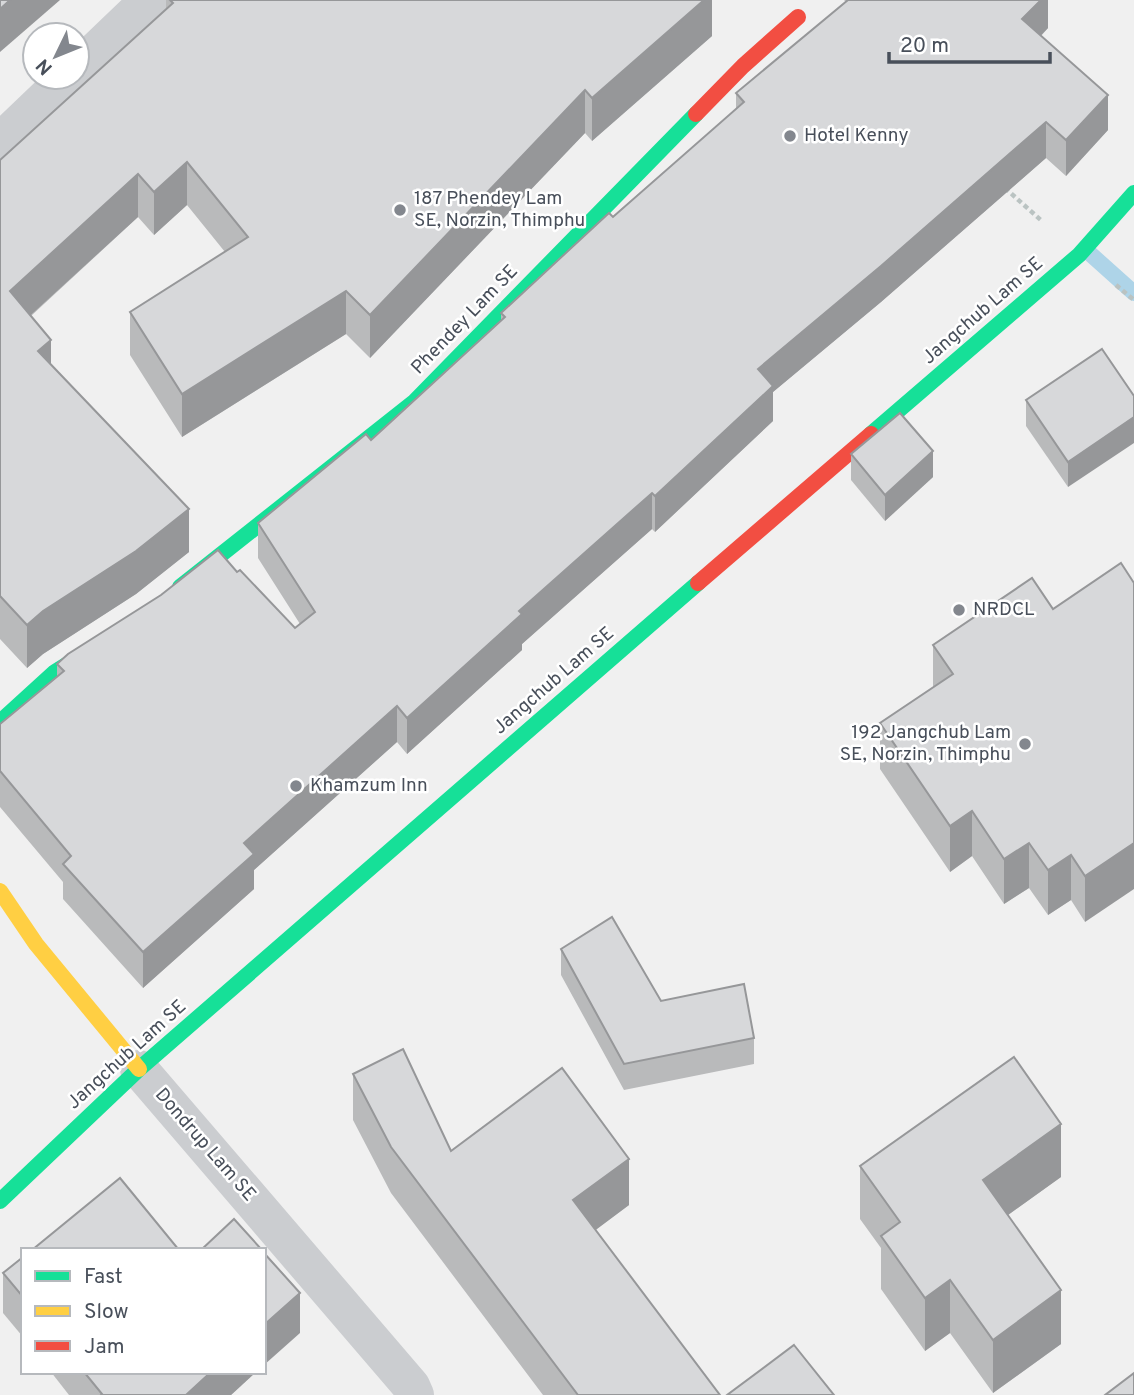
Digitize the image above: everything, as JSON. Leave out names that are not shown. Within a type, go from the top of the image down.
[{"type":"main road","name":"Phendey Lam SE","points":[[170,595],[414,402],[743,66],[798,17]]},
{"type":"main road","name":"Jangchub Lam SE","points":[[0,1202],[139,1069],[1079,255],[1134,193]]},
{"type":"main road","points":[[0,722],[55,672],[114,634]]},
{"type":"main road","name":"Dondrup Lam SE","points":[[0,891],[36,944],[139,1069]]},
{"type":"street","points":[[91,56],[149,0]]},
{"type":"street","points":[[0,142],[53,91]]},
{"type":"street","name":"Dondrup Lam SE","points":[[139,1069],[411,1387],[415,1395]]},
{"type":"path","points":[[999,183],[1079,255]]},
{"type":"building","points":[[0,0],[10,0],[0,9]]},
{"type":"building","points":[[170,0],[704,0],[592,98],[585,90],[370,315],[346,291],[182,394],[130,312],[248,237],[187,162],[154,192],[138,174],[10,291],[51,340],[38,351],[189,509],[136,551],[43,611],[27,625],[0,596],[0,160],[76,91],[91,91],[91,77],[173,3]]},
{"type":"building","points":[[848,0],[1041,0],[1022,19],[1108,95],[1066,140],[1046,122],[758,369],[773,386],[655,496],[652,493],[519,611],[522,614],[407,718],[397,706],[244,843],[254,854],[143,952],[63,864],[71,856],[0,771],[0,724],[64,671],[57,664],[68,654],[161,595],[218,550],[295,628],[315,612],[258,523],[366,434],[371,440],[505,317],[501,313],[609,213],[613,217],[744,102],[736,93]]},
{"type":"building","points":[[1102,349],[1134,396],[1134,417],[1068,462],[1026,400]]},
{"type":"building","points":[[900,413],[933,451],[885,495],[851,454]]},
{"type":"building","name":"192 Jangchub Lam SE, Norzin, Thimphu","points":[[1121,563],[1134,583],[1134,843],[1085,876],[1071,855],[1048,870],[1029,843],[1004,859],[972,811],[950,826],[880,723],[953,674],[933,645],[1032,578],[1053,609]]},
{"type":"building","points":[[612,917],[661,1001],[744,984],[754,1038],[624,1064],[561,949]]},
{"type":"building","points":[[403,1049],[451,1151],[562,1068],[629,1159],[573,1200],[720,1395],[578,1395],[391,1147],[353,1074]]},
{"type":"building","points":[[1014,1057],[1061,1124],[983,1180],[1061,1290],[993,1340],[950,1280],[925,1298],[881,1236],[900,1222],[860,1166]]},
{"type":"building","points":[[120,1178],[177,1248],[34,1248]]},
{"type":"building","points":[[234,1219],[260,1248],[203,1248]]},
{"type":"building","points":[[266,1255],[300,1293],[266,1323]]},
{"type":"building","points":[[21,1259],[21,1295],[3,1273]]},
{"type":"building","points":[[794,1345],[834,1395],[727,1395]]},
{"type":"building","points":[[1134,1373],[1134,1395],[1105,1395]]},
{"type":"building","points":[[86,1374],[209,1374],[186,1395],[102,1394]]},
{"type":"waterway","points":[[1086,250],[1134,293]]},
{"type":"traffic: fast","points":[[180,587],[414,402],[696,114]]},
{"type":"traffic: fast","points":[[871,434],[1079,255],[1134,193]]},
{"type":"traffic: fast","points":[[0,1201],[139,1069],[698,583]]},
{"type":"traffic: fast","points":[[0,722],[55,672],[100,644]]},
{"type":"traffic: slow","points":[[0,891],[36,944],[139,1069]]},
{"type":"traffic: jam","points":[[696,114],[743,66],[798,17]]},
{"type":"traffic: jam","points":[[698,583],[871,434]]},
{"type":"place","name":"Hotel Kenny","points":[[790,136]]},
{"type":"place","name":"187 Phendey Lam SE, Norzin, Thimphu","points":[[400,210]]},
{"type":"place","name":"NRDCL","points":[[959,610]]},
{"type":"place","name":"192 Jangchub Lam SE, Norzin, Thimphu","points":[[1025,744]]},
{"type":"place","name":"Khamzum Inn","points":[[296,786]]}]
